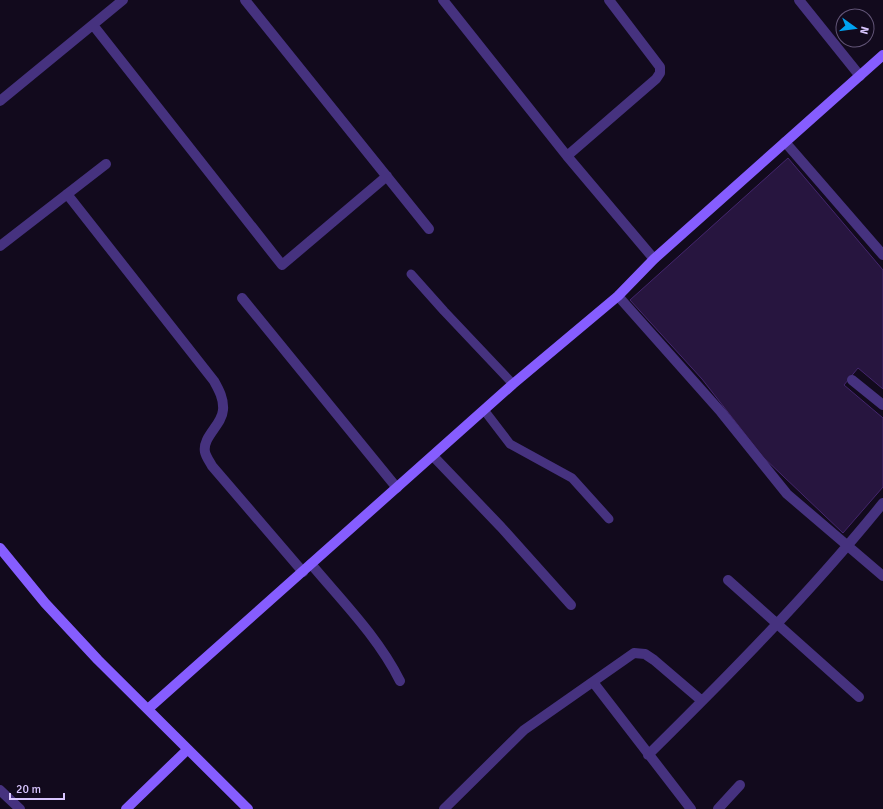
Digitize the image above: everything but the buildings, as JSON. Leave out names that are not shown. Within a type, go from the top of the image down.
[{"type":"street","points":[[0,101],[123,0]]},
{"type":"street","points":[[245,0],[429,229]]},
{"type":"street","points":[[442,0],[567,156],[654,259]]},
{"type":"street","points":[[567,156],[660,73],[660,67],[609,0]]},
{"type":"street","points":[[799,0],[860,76]]},
{"type":"street","points":[[93,25],[282,265],[387,176]]},
{"type":"street","points":[[148,709],[513,384],[618,296],[654,259],[883,55]]},
{"type":"street","points":[[785,142],[883,255]]},
{"type":"street","points":[[0,246],[106,164]]},
{"type":"street","points":[[67,194],[214,380],[222,396],[223,411],[216,428],[206,441],[205,452],[212,466],[303,572]]},
{"type":"street","points":[[618,296],[721,412],[787,494],[883,576]]},
{"type":"street","points":[[242,298],[396,488]]},
{"type":"street","points":[[852,380],[883,405]]},
{"type":"street","points":[[433,456],[501,527],[571,605]]},
{"type":"street","points":[[648,755],[778,624],[848,547],[883,503]]},
{"type":"street","points":[[0,548],[45,603],[98,660],[248,809]]},
{"type":"street","points":[[311,564],[391,662],[400,681]]},
{"type":"street","points":[[728,580],[859,697]]},
{"type":"street","points":[[444,809],[524,730],[634,653],[645,654],[702,701]]},
{"type":"street","points":[[593,682],[691,809]]},
{"type":"street","points":[[126,809],[188,750]]},
{"type":"street","points":[[718,809],[740,785]]},
{"type":"street","points":[[0,790],[20,809]]},
{"type":"lane","points":[[412,274],[444,312],[513,384]]},
{"type":"lane","points":[[484,410],[510,444],[572,478],[609,520]]}]
